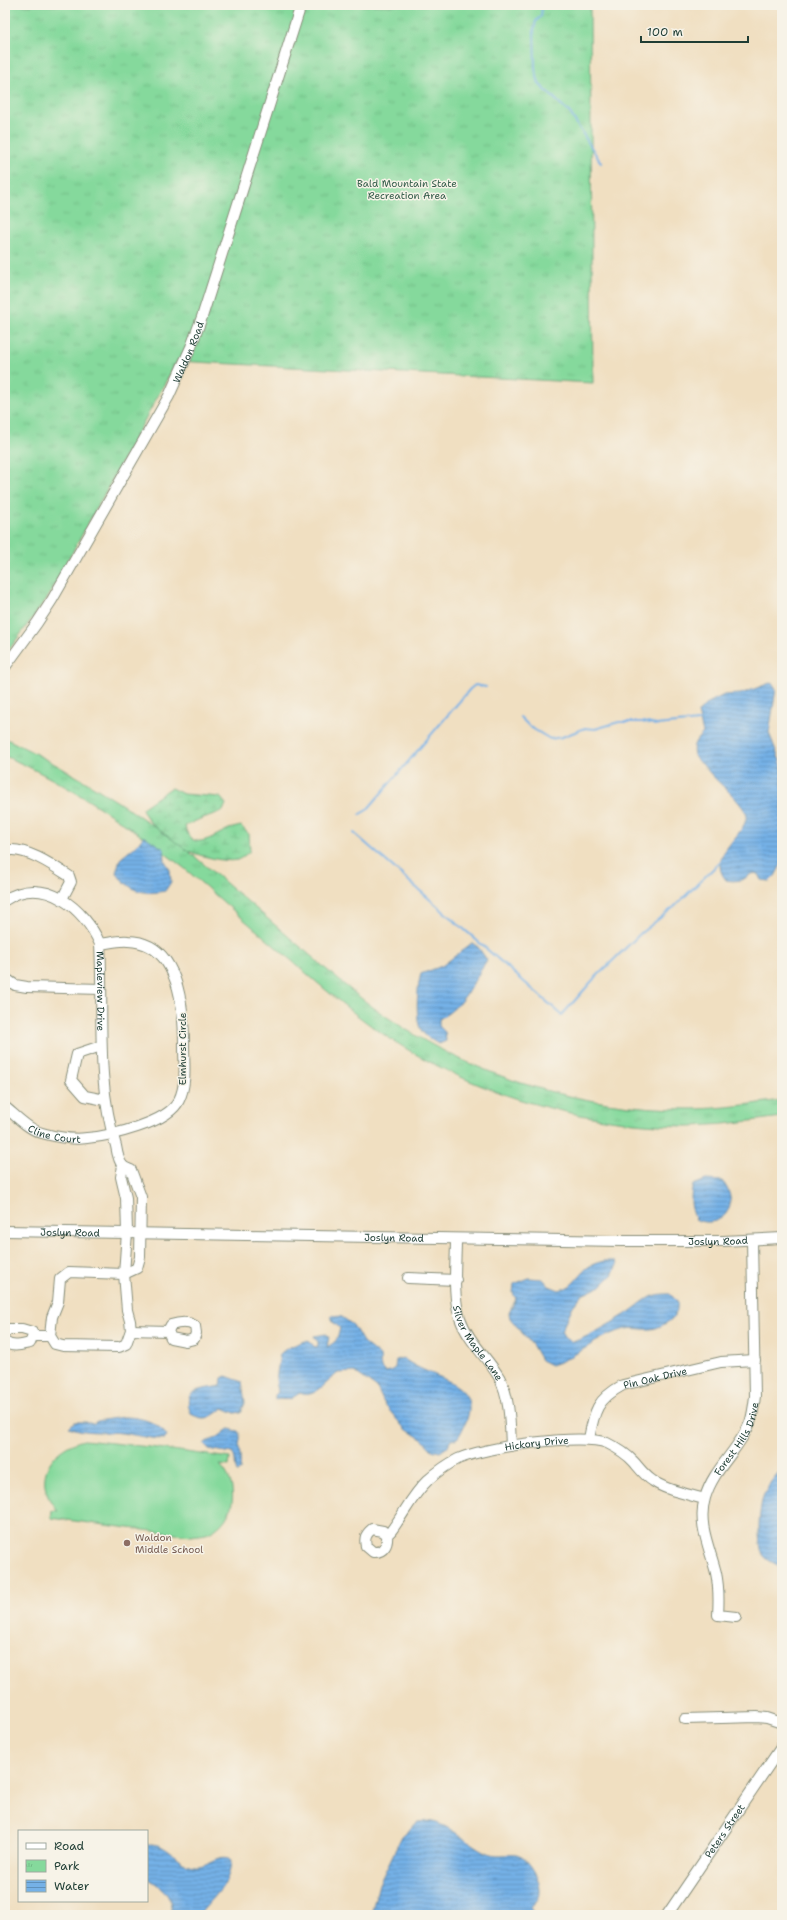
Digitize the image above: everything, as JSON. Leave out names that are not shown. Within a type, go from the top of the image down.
[{"type":"street","name":"Waldon Road","points":[[5,667],[52,600],[156,420],[182,368],[202,317],[301,5]]},
{"type":"street","points":[[5,851],[12,849],[26,853],[69,876],[70,882],[62,899]]},
{"type":"street","name":"Mapleview Drive","points":[[5,900],[20,893],[29,892],[53,895],[62,899],[73,905],[84,916],[94,930],[100,944],[102,1081],[112,1134],[123,1166],[121,1177],[126,1198],[127,1232],[124,1274],[127,1310],[131,1330]]},
{"type":"street","name":"Elmhurst Circle","points":[[100,944],[128,940],[146,945],[158,952],[171,970],[183,1007],[184,1082],[180,1100],[174,1109],[169,1112],[140,1126],[112,1134]]},
{"type":"street","points":[[5,978],[15,985],[27,988],[101,990]]},
{"type":"street","points":[[101,1046],[77,1054],[71,1080],[85,1096],[105,1100]]},
{"type":"street","name":"Cline Court","points":[[5,1107],[23,1122],[41,1133],[68,1138],[86,1138],[112,1134]]},
{"type":"street","name":"Mapleview Drive","points":[[123,1166],[131,1170],[141,1197],[140,1257],[137,1268],[124,1274]]},
{"type":"street","points":[[126,1198],[141,1197]]},
{"type":"street","name":"Joslyn Road","points":[[5,1231],[140,1232],[622,1242],[752,1240],[782,1238]]},
{"type":"street","name":"Silver Maple Lane","points":[[456,1239],[457,1306],[465,1330],[500,1378],[509,1415],[511,1446]]},
{"type":"street","name":"Forest Hills Drive","points":[[736,1617],[718,1615],[720,1595],[703,1522],[704,1499],[718,1470],[750,1424],[756,1396],[752,1240]]},
{"type":"street","points":[[124,1274],[69,1272],[63,1275],[60,1279],[58,1302],[52,1317],[50,1336],[55,1344],[63,1346],[119,1347],[126,1344],[131,1330],[168,1331]]},
{"type":"street","points":[[408,1278],[456,1280]]},
{"type":"street","points":[[5,1333],[8,1329],[22,1329],[32,1332],[33,1336]]},
{"type":"street","points":[[33,1336],[50,1336]]},
{"type":"street","points":[[5,1342],[13,1346],[22,1345],[30,1343],[33,1336]]},
{"type":"street","name":"Pin Oak Drive","points":[[589,1439],[593,1414],[599,1402],[611,1391],[623,1385],[721,1362],[755,1360]]},
{"type":"street","name":"Hickory Drive","points":[[387,1535],[396,1525],[420,1488],[447,1466],[458,1459],[482,1451],[511,1446],[589,1439],[606,1443],[622,1452],[649,1478],[662,1486],[704,1499]]},
{"type":"street","points":[[685,1719],[757,1717],[773,1719],[782,1723]]},
{"type":"street","name":"Peters Street","points":[[667,1915],[782,1746]]},
{"type":"green space","name":"Bald Mountain State Recreation Area","points":[[5,5],[590,5],[593,383],[177,361],[48,597],[5,655]]},
{"type":"green space","points":[[5,738],[79,778],[126,807],[172,839],[365,1001],[387,1017],[421,1038],[456,1057],[493,1073],[530,1086],[569,1096],[649,1108],[689,1109],[724,1107],[782,1100],[782,1117],[696,1126],[643,1124],[602,1119],[562,1111],[523,1100],[485,1087],[447,1071],[412,1052],[355,1014],[184,868],[142,836],[75,792],[5,756]]},
{"type":"green space","points":[[171,788],[183,794],[220,797],[226,804],[223,811],[185,826],[192,839],[203,841],[229,829],[241,826],[249,834],[250,851],[242,858],[233,861],[214,859],[191,852],[178,845],[162,833],[144,814],[142,808]]},
{"type":"green space","points":[[84,1440],[230,1458],[229,1466],[220,1465],[231,1482],[232,1502],[230,1511],[225,1520],[209,1533],[191,1536],[51,1518],[52,1510],[58,1511],[50,1500],[46,1489],[45,1478],[47,1468],[61,1451],[71,1444]]},
{"type":"water","points":[[770,683],[773,684],[776,689],[769,733],[782,766],[782,863],[775,876],[770,881],[761,880],[758,874],[755,873],[750,874],[740,880],[726,880],[721,871],[720,862],[728,846],[745,823],[747,814],[743,807],[695,757],[693,751],[694,745],[703,733],[698,713],[706,704],[724,695],[741,694]]},
{"type":"water","points":[[144,836],[164,849],[165,861],[170,870],[171,882],[165,891],[143,892],[132,888],[116,873],[120,859],[138,844]]},
{"type":"water","points":[[472,943],[478,947],[487,960],[462,1000],[439,1019],[439,1026],[445,1032],[446,1041],[439,1044],[424,1034],[419,1025],[417,1000],[421,974],[442,966]]},
{"type":"water","points":[[706,1180],[722,1181],[728,1189],[730,1205],[722,1218],[715,1221],[706,1222],[696,1220],[692,1207],[691,1194],[693,1185]]},
{"type":"water","points":[[604,1261],[616,1261],[617,1265],[612,1275],[601,1286],[582,1295],[573,1306],[561,1331],[565,1338],[573,1342],[586,1337],[655,1295],[670,1294],[677,1301],[677,1311],[674,1316],[660,1327],[649,1329],[634,1328],[613,1333],[603,1337],[569,1358],[551,1365],[541,1360],[533,1346],[510,1318],[509,1313],[516,1299],[513,1293],[514,1284],[529,1278],[543,1279],[549,1286],[559,1290],[572,1284],[589,1267]]},
{"type":"water","points":[[331,1315],[342,1317],[353,1325],[363,1342],[380,1356],[381,1366],[385,1372],[395,1368],[396,1360],[403,1358],[416,1366],[456,1385],[465,1394],[469,1405],[467,1419],[457,1439],[451,1440],[447,1447],[440,1452],[432,1450],[423,1440],[404,1428],[385,1405],[377,1388],[355,1372],[338,1373],[316,1392],[310,1394],[300,1393],[290,1399],[279,1398],[275,1400],[275,1395],[278,1392],[276,1380],[280,1354],[290,1347],[308,1340],[315,1347],[318,1346],[318,1342],[314,1336],[326,1334],[329,1336],[327,1347],[333,1343],[337,1338],[340,1328],[333,1322]]},
{"type":"water","points":[[226,1376],[242,1382],[245,1403],[241,1412],[235,1413],[223,1408],[215,1414],[205,1418],[191,1414],[189,1399],[191,1395],[200,1390],[221,1386],[222,1378]]},
{"type":"water","points":[[123,1417],[148,1421],[159,1427],[167,1437],[165,1439],[122,1433],[82,1431],[69,1427],[75,1422],[86,1422],[93,1424],[97,1421]]},
{"type":"water","points":[[229,1429],[238,1431],[240,1436],[240,1471],[237,1472],[232,1453],[209,1449],[204,1444],[218,1437]]},
{"type":"water","points":[[782,1469],[782,1568],[764,1556],[761,1551],[759,1527],[760,1510],[763,1497],[771,1482]]},
{"type":"water","points":[[428,1821],[444,1826],[489,1854],[516,1855],[526,1861],[535,1872],[538,1879],[540,1892],[538,1898],[531,1907],[533,1915],[371,1915],[379,1884],[402,1836],[418,1822]]},
{"type":"water","points":[[148,1845],[163,1847],[183,1862],[194,1866],[204,1865],[223,1857],[231,1860],[230,1869],[225,1883],[199,1915],[170,1915],[171,1909],[169,1897],[162,1888],[148,1879]]},
{"type":"waterway","points":[[542,5],[541,16],[536,21],[534,29],[535,69],[539,84],[570,113],[601,163]]},
{"type":"waterway","points":[[360,814],[367,810],[470,689],[475,685],[486,687]]},
{"type":"waterway","points":[[520,717],[530,727],[550,739],[562,737],[585,728],[595,729],[619,722],[642,722],[656,725],[699,721]]},
{"type":"waterway","points":[[354,833],[562,1015],[592,981],[641,933],[674,907],[721,861]]},
{"type":"place","name":"Waldon Middle School","points":[[127,1543]]}]
